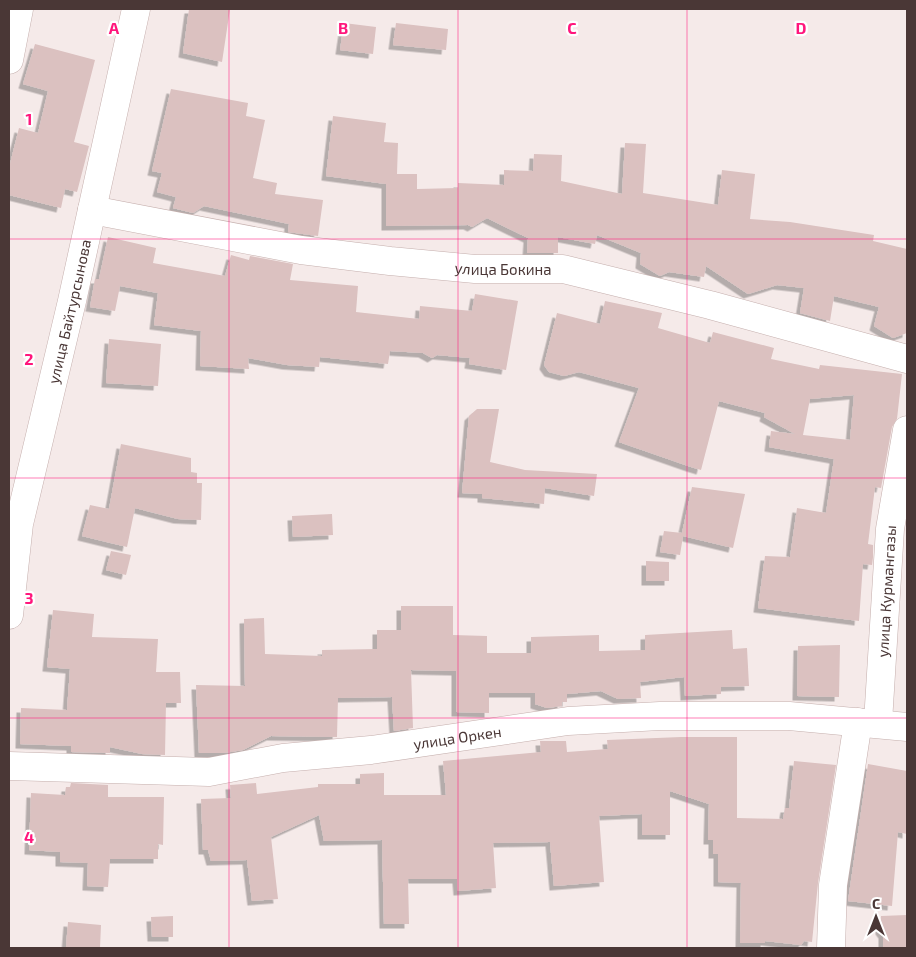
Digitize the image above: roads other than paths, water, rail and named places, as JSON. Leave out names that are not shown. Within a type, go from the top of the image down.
[{"type":"street","points":[[9,60],[19,9]]},
{"type":"street","name":"улица Байтурсынова","points":[[9,615],[19,524],[92,210],[136,9]]},
{"type":"street","name":"улица Бокина","points":[[92,210],[301,250],[475,269],[563,269],[700,303],[907,359]]},
{"type":"street","name":"улица Курмангазы","points":[[831,948],[833,885],[868,722],[890,529],[907,430]]},
{"type":"street","name":"улица Оркен","points":[[9,766],[209,772],[283,758],[380,749],[568,721],[660,716],[789,716],[907,727]]}]
